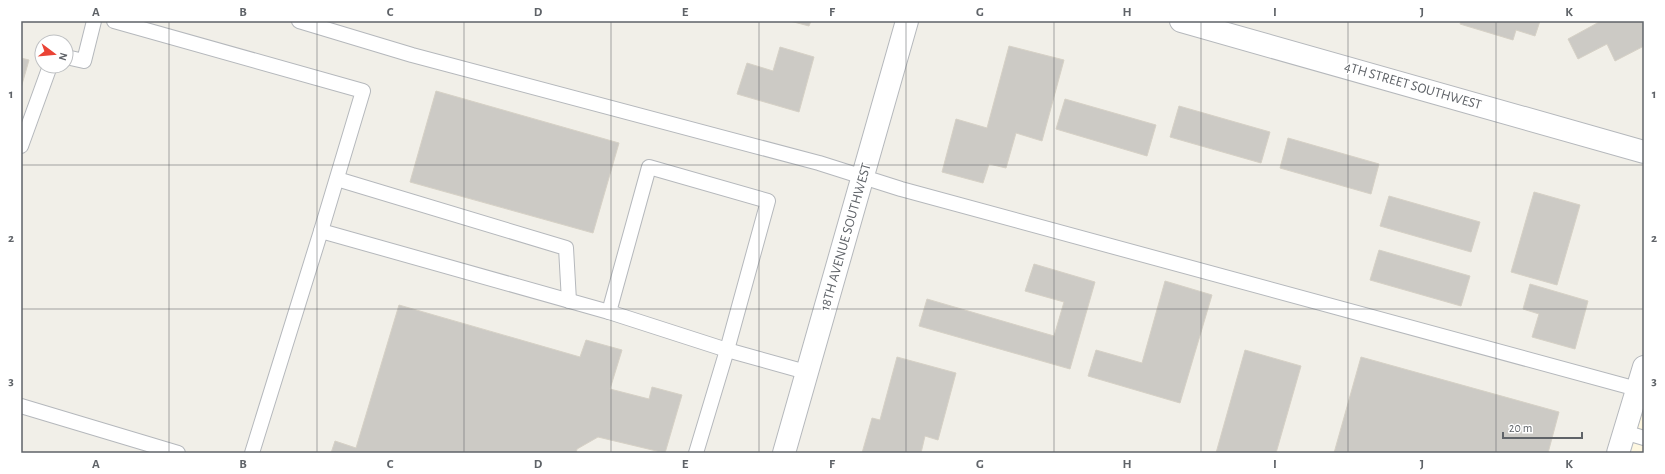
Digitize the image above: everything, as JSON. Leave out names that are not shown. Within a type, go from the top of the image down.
[{"type":"street","name":"18TH AVENUE SOUTHWEST","points":[[784,453],[907,21]]},
{"type":"street","name":"4TH STREET SOUTHWEST","points":[[1181,21],[1644,152]]},
{"type":"street","points":[[1618,453],[1634,435],[1637,389],[1644,367]]},
{"type":"lane","points":[[74,59],[84,61],[94,21]]},
{"type":"lane","points":[[114,21],[363,91],[252,453]]},
{"type":"lane","points":[[299,21],[412,55],[819,163],[901,189],[1637,389]]},
{"type":"lane","points":[[21,146],[47,74]]},
{"type":"lane","points":[[609,312],[649,167],[768,201],[728,350],[696,453]]},
{"type":"lane","points":[[337,179],[566,248],[568,301]]},
{"type":"lane","points":[[321,232],[609,312],[728,350],[806,372]]},
{"type":"lane","points":[[21,406],[178,453]]},
{"type":"shaded area","points":[[1644,407],[1644,453],[1631,453]]},
{"type":"building","points":[[790,21],[811,21],[809,26]]},
{"type":"building","points":[[1461,21],[1540,21],[1535,36],[1516,30],[1513,40],[1460,24]]},
{"type":"building","points":[[1601,21],[1644,21],[1644,46],[1615,61],[1607,44],[1578,59],[1568,39]]},
{"type":"building","points":[[1009,46],[1064,60],[1042,141],[1016,133],[1006,168],[989,164],[983,183],[942,172],[956,119],[987,128]]},
{"type":"building","points":[[780,47],[814,57],[799,112],[737,94],[747,63],[773,71]]},
{"type":"building","points":[[21,58],[29,60],[21,88]]},
{"type":"building","points":[[436,91],[619,143],[593,233],[410,182]]},
{"type":"building","points":[[1065,99],[1156,125],[1147,156],[1056,129]]},
{"type":"building","points":[[1179,106],[1270,132],[1261,163],[1170,137]]},
{"type":"building","points":[[1288,138],[1379,164],[1371,194],[1280,168]]},
{"type":"building","points":[[1534,192],[1580,205],[1557,285],[1511,272]]},
{"type":"building","points":[[1389,196],[1480,222],[1471,252],[1380,226]]},
{"type":"building","points":[[1379,250],[1470,276],[1461,306],[1370,280]]},
{"type":"building","points":[[1034,264],[1095,282],[1070,369],[919,326],[927,299],[1054,336],[1064,302],[1025,291]]},
{"type":"building","points":[[1165,281],[1212,295],[1180,403],[1088,376],[1096,350],[1142,363]]},
{"type":"building","points":[[1530,284],[1588,301],[1575,349],[1532,337],[1539,314],[1523,309]]},
{"type":"building","points":[[399,305],[580,357],[586,340],[622,350],[610,389],[649,399],[652,387],[682,395],[665,453],[598,437],[577,449],[576,453],[331,453],[335,441],[356,448]]},
{"type":"building","points":[[1245,350],[1301,366],[1276,453],[1216,453]]},
{"type":"building","points":[[897,357],[956,373],[938,440],[925,436],[921,453],[862,453],[872,418],[880,420]]},
{"type":"building","points":[[1361,357],[1559,412],[1548,453],[1334,453]]}]
